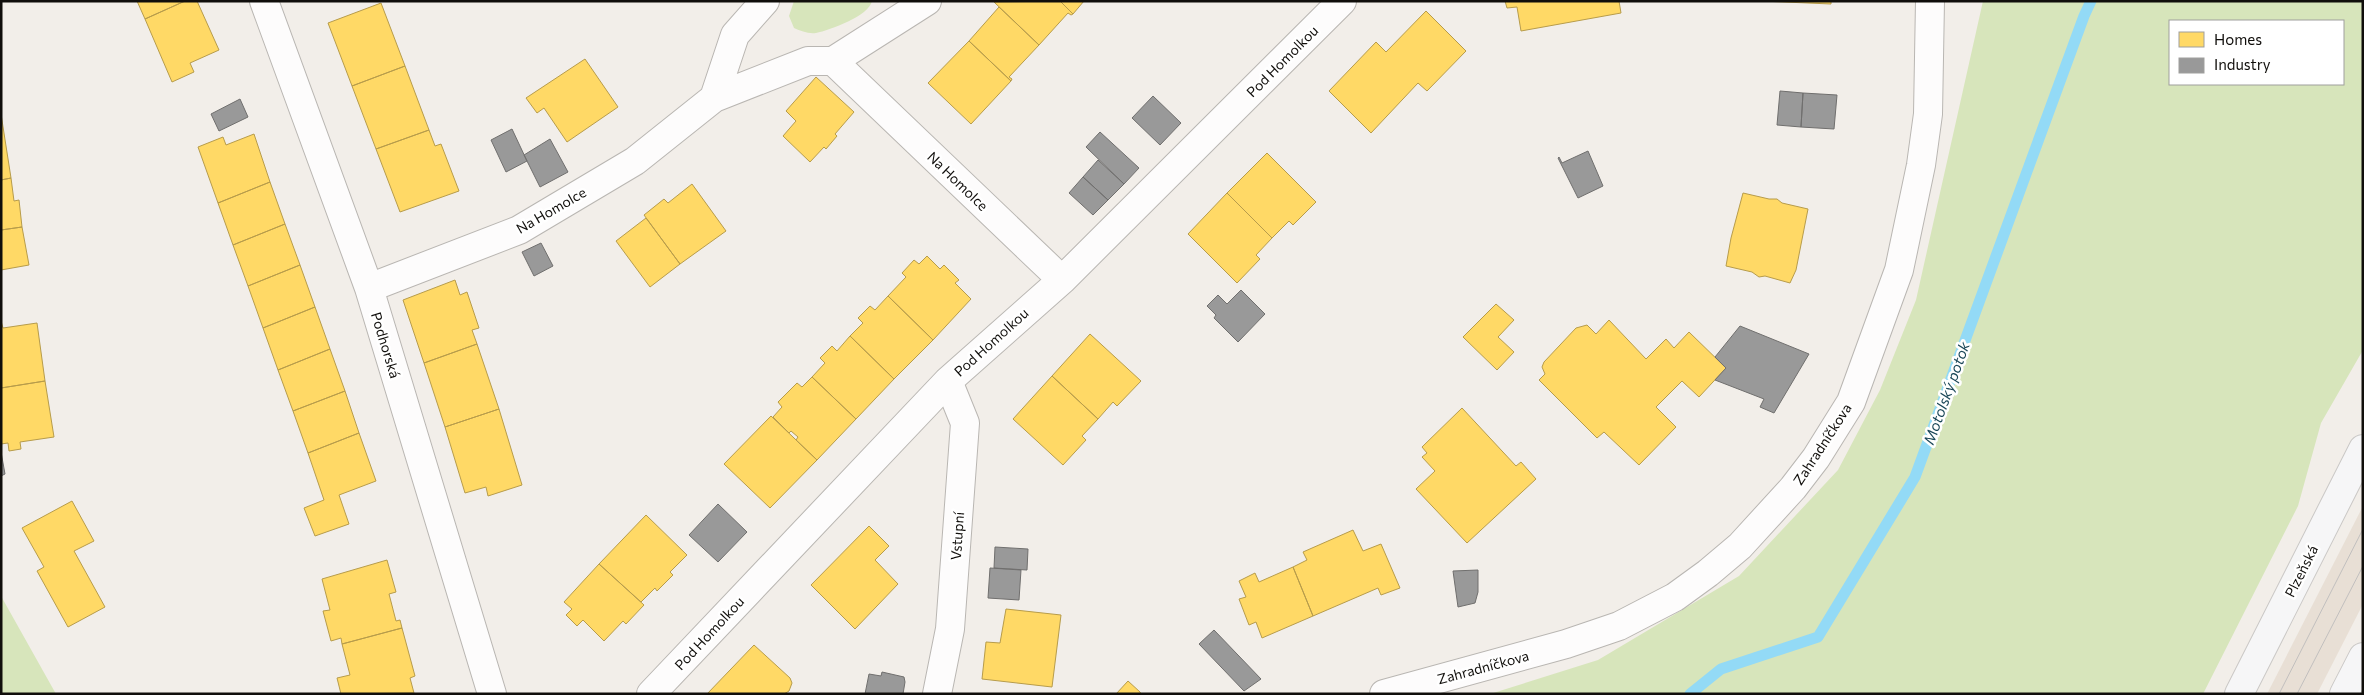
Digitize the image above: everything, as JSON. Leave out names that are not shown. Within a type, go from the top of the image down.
[{"type":"main road","name":"Plzeňská","points":[[2239,694],[2363,449]]},
{"type":"main road","points":[[2344,694],[2363,657]]},
{"type":"street","name":"Podhorská","points":[[264,1],[369,288],[492,694]]},
{"type":"street","points":[[714,98],[735,35],[764,1]]},
{"type":"street","points":[[833,61],[927,1]]},
{"type":"street","name":"Pod Homolkou","points":[[651,694],[948,381],[1062,280],[1342,1]]},
{"type":"street","name":"Zahradníčkova","points":[[1384,694],[1566,644],[1619,626],[1675,597],[1708,573],[1740,546],[1794,488],[1816,458],[1851,402],[1898,270],[1921,165],[1928,114],[1930,1]]},
{"type":"street","name":"Na Homolce","points":[[369,288],[519,230],[635,161],[714,98],[808,61],[833,61],[1062,280]]},
{"type":"street","name":"Vstupní","points":[[937,694],[950,629],[965,423],[948,381]]},
{"type":"shaded area","points":[[2363,506],[2363,604],[2317,694],[2267,694]]},
{"type":"green space","points":[[794,1],[872,1],[864,12],[848,22],[813,33],[794,28],[789,16]]},
{"type":"green space","points":[[1983,1],[2363,1],[2363,350],[2321,423],[2298,506],[2203,694],[1490,694],[1598,660],[1739,576],[1838,470],[1880,390],[1916,300]]},
{"type":"green space","points":[[1,596],[56,694],[1,694]]},
{"type":"building: Homes","points":[[137,1],[185,1],[145,19]]},
{"type":"building: Homes","points":[[185,1],[197,1],[219,50],[190,63],[194,72],[172,82],[145,19]]},
{"type":"building: Homes","points":[[1060,1],[1084,1],[1073,14]]},
{"type":"building: Homes","points":[[1060,1],[1073,14],[1068,13],[1039,45],[994,2]]},
{"type":"building: Homes","points":[[1505,1],[1619,1],[1621,13],[1521,31],[1517,7],[1507,8]]},
{"type":"building: Homes","points":[[1761,1],[1831,1],[1831,4]]},
{"type":"building: Homes","points":[[381,3],[405,66],[352,86],[328,23]]},
{"type":"building: Homes","points":[[999,7],[1039,45],[1009,77],[1012,79],[1011,81],[969,41]]},
{"type":"building: Homes","points":[[1426,11],[1466,51],[1427,91],[1418,83],[1371,133],[1329,91],[1376,42],[1386,52]]},
{"type":"building: Homes","points":[[969,41],[1011,81],[971,124],[928,83]]},
{"type":"building: Homes","points":[[585,59],[618,107],[567,142],[544,108],[537,113],[526,98]]},
{"type":"building: Homes","points":[[405,66],[429,130],[376,149],[352,86]]},
{"type":"building: Homes","points":[[816,77],[854,112],[835,134],[837,136],[826,149],[824,147],[810,162],[783,136],[796,121],[786,111]]},
{"type":"building: Homes","points":[[1,114],[11,178],[1,180]]},
{"type":"building: Homes","points":[[429,130],[435,146],[441,144],[459,191],[400,212],[376,149]]},
{"type":"building: Homes","points":[[254,134],[270,182],[218,203],[198,147],[223,137],[226,145]]},
{"type":"building: Homes","points":[[1267,153],[1316,202],[1293,225],[1289,221],[1272,238],[1227,193]]},
{"type":"building: Homes","points":[[11,178],[14,201],[19,200],[22,227],[1,230],[1,180]]},
{"type":"building: Homes","points":[[270,182],[285,224],[233,245],[218,203]]},
{"type":"building: Homes","points":[[692,184],[726,231],[680,264],[644,215],[664,199],[668,203]]},
{"type":"building: Homes","points":[[1227,193],[1272,238],[1256,255],[1260,259],[1237,283],[1188,234]]},
{"type":"building: Homes","points":[[1743,193],[1777,199],[1782,203],[1808,209],[1796,270],[1790,283],[1765,276],[1759,277],[1752,272],[1726,266]]},
{"type":"building: Homes","points":[[646,218],[680,264],[650,287],[616,241]]},
{"type":"building: Homes","points":[[285,224],[300,265],[248,286],[233,245]]},
{"type":"building: Homes","points":[[22,227],[29,265],[1,270],[1,230]]},
{"type":"building: Homes","points":[[927,256],[940,269],[944,265],[959,280],[955,283],[971,299],[933,340],[888,296],[906,277],[902,273],[914,260],[919,264]]},
{"type":"building: Homes","points":[[300,265],[315,307],[263,328],[248,286]]},
{"type":"building: Homes","points":[[455,280],[460,295],[467,292],[479,328],[472,330],[477,344],[424,363],[403,300]]},
{"type":"building: Homes","points":[[888,296],[933,340],[894,379],[850,336],[863,323],[858,318],[870,306],[875,310]]},
{"type":"building: Homes","points":[[1496,304],[1514,320],[1498,337],[1514,352],[1497,370],[1463,337]]},
{"type":"building: Homes","points":[[315,307],[330,349],[278,370],[263,328]]},
{"type":"building: Homes","points":[[1609,320],[1646,359],[1666,339],[1674,348],[1689,332],[1726,368],[1699,397],[1682,381],[1656,407],[1676,427],[1639,465],[1604,432],[1597,438],[1539,380],[1545,374],[1542,367],[1544,362],[1576,328],[1587,325],[1596,334]]},
{"type":"building: Homes","points":[[1,321],[3,328],[37,323],[45,381],[1,388]]},
{"type":"building: Homes","points":[[1090,334],[1141,381],[1117,406],[1113,402],[1098,419],[1052,376]]},
{"type":"building: Homes","points":[[850,336],[894,379],[856,419],[812,377],[825,363],[820,358],[832,346],[837,351]]},
{"type":"building: Homes","points":[[477,344],[499,409],[445,427],[424,363]]},
{"type":"building: Homes","points":[[330,349],[345,391],[293,411],[278,370]]},
{"type":"building: Homes","points":[[1052,376],[1098,419],[1082,436],[1086,440],[1063,465],[1013,419]]},
{"type":"building: Homes","points":[[812,377],[856,419],[817,460],[796,440],[798,437],[791,431],[789,433],[773,417],[782,407],[778,402],[797,383],[802,387]]},
{"type":"building: Homes","points":[[45,381],[54,437],[20,442],[21,449],[9,451],[8,443],[1,444],[1,388]]},
{"type":"building: Homes","points":[[345,391],[359,433],[308,453],[293,411]]},
{"type":"building: Homes","points":[[1462,408],[1516,466],[1521,462],[1536,479],[1467,543],[1416,489],[1435,471],[1422,457],[1427,453],[1422,447]]},
{"type":"building: Homes","points":[[499,409],[522,485],[488,496],[486,487],[465,493],[445,427]]},
{"type":"building: Homes","points":[[771,416],[817,460],[770,508],[724,464]]},
{"type":"building: Homes","points":[[359,433],[376,481],[339,495],[349,524],[315,536],[304,508],[324,500],[308,453]]},
{"type":"building: Homes","points":[[72,501],[94,541],[74,551],[105,607],[68,627],[37,571],[44,567],[22,528]]},
{"type":"building: Homes","points":[[646,515],[687,555],[670,572],[673,575],[657,591],[655,588],[641,602],[599,564]]},
{"type":"building: Homes","points":[[869,526],[889,546],[875,560],[898,584],[855,629],[811,585]]},
{"type":"building: Homes","points":[[1353,530],[1363,551],[1381,544],[1400,588],[1381,595],[1378,588],[1313,616],[1293,567],[1307,560],[1303,552]]},
{"type":"building: Homes","points":[[387,560],[396,592],[389,594],[396,621],[400,620],[402,628],[342,644],[341,638],[331,641],[323,611],[330,610],[322,579]]},
{"type":"building: Homes","points":[[599,564],[644,605],[626,624],[623,621],[604,641],[583,620],[577,626],[566,615],[572,609],[564,602]]},
{"type":"building: Homes","points":[[1293,567],[1313,616],[1262,638],[1256,622],[1249,625],[1239,599],[1246,597],[1239,581],[1255,573],[1259,582]]},
{"type":"building: Homes","points":[[1006,609],[1061,615],[1052,687],[982,679],[986,642],[1000,643]]},
{"type":"building: Homes","points":[[402,628],[415,676],[410,678],[414,693],[341,694],[337,678],[350,675],[342,644]]},
{"type":"building: Homes","points":[[754,645],[790,678],[792,683],[789,691],[784,694],[707,694]]},
{"type":"building: Homes","points":[[1128,681],[1140,692],[1141,694],[1116,694]]},
{"type":"building: Industry","points":[[1780,91],[1803,93],[1801,127],[1777,125]]},
{"type":"building: Industry","points":[[1803,93],[1837,95],[1834,129],[1801,127]]},
{"type":"building: Industry","points":[[1153,96],[1181,123],[1160,145],[1132,118]]},
{"type":"building: Industry","points":[[240,99],[248,117],[219,131],[211,114]]},
{"type":"building: Industry","points":[[512,129],[527,161],[506,172],[491,140]]},
{"type":"building: Industry","points":[[1100,132],[1139,168],[1124,184],[1086,147]]},
{"type":"building: Industry","points":[[550,139],[568,172],[540,187],[524,155]]},
{"type":"building: Industry","points":[[1588,151],[1603,186],[1578,198],[1558,158],[1562,163]]},
{"type":"building: Industry","points":[[1098,160],[1124,184],[1108,200],[1083,177]]},
{"type":"building: Industry","points":[[1083,177],[1108,200],[1093,215],[1069,193]]},
{"type":"building: Industry","points":[[541,243],[553,266],[534,276],[522,252]]},
{"type":"building: Industry","points":[[1241,290],[1265,314],[1238,342],[1214,318],[1216,315],[1207,306],[1218,295],[1227,304]]},
{"type":"building: Industry","points":[[1740,326],[1809,354],[1774,413],[1760,407],[1764,399],[1715,380],[1726,368],[1715,357]]},
{"type":"building: Industry","points":[[1,452],[5,474],[1,476]]},
{"type":"building: Industry","points":[[718,504],[747,532],[718,562],[689,535]]},
{"type":"building: Industry","points":[[995,547],[1028,549],[1027,570],[994,568]]},
{"type":"building: Industry","points":[[990,568],[1021,570],[1019,600],[988,598]]},
{"type":"building: Industry","points":[[1478,570],[1478,592],[1475,603],[1458,607],[1453,571]]},
{"type":"building: Industry","points":[[1214,630],[1261,679],[1244,691],[1199,644]]},
{"type":"building: Industry","points":[[882,672],[904,677],[903,694],[865,694],[869,674],[881,676]]},
{"type":"waterway","name":"Motolský potok","points":[[1690,694],[1721,669],[1818,637],[1915,477],[2091,1]]},
{"type":"tram line","points":[[2279,694],[2363,529]]},
{"type":"tram line","points":[[2297,694],[2363,566]]}]
